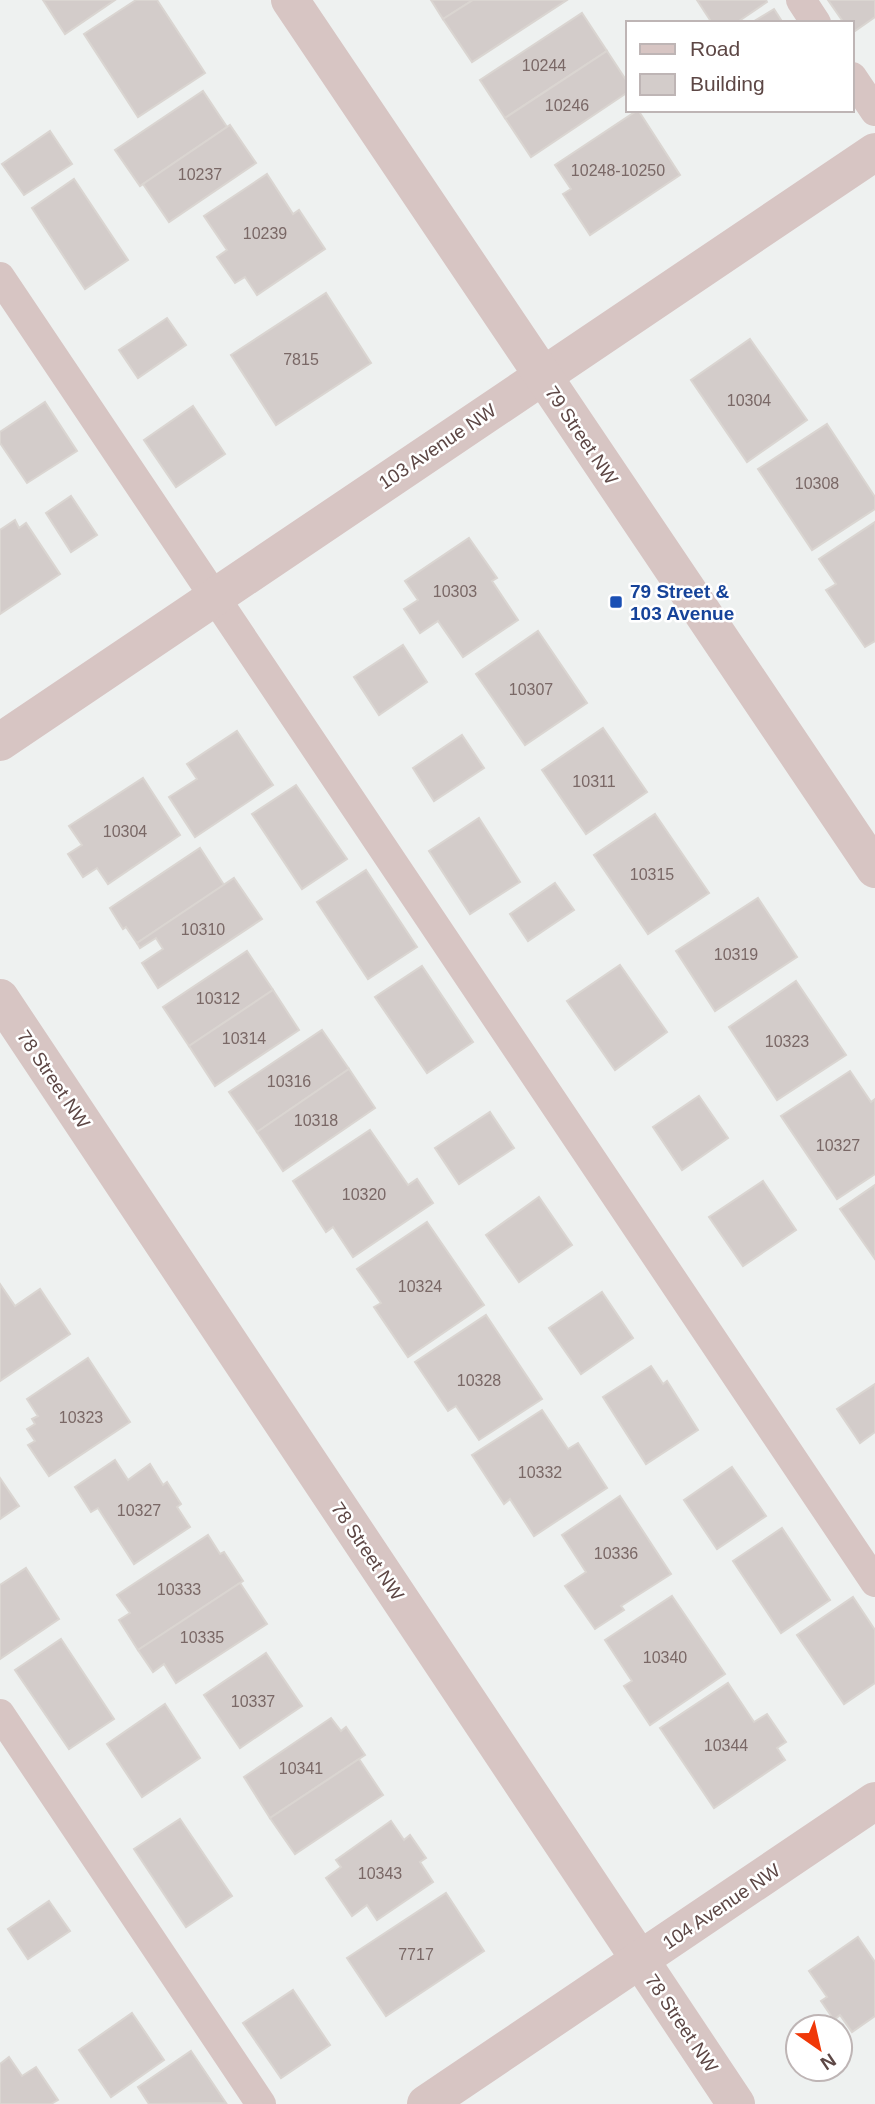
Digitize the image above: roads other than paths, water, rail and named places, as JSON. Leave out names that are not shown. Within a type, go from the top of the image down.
[{"type":"street","name":"79 Street NW","points":[[290,0],[875,869]]},
{"type":"street","name":"103 Avenue NW","points":[[0,742],[875,152]]},
{"type":"street","name":"78 Street NW","points":[[0,998],[736,2104]]},
{"type":"street","name":"104 Avenue NW","points":[[426,2104],[875,1801]]},
{"type":"lane","points":[[801,0],[815,21]]},
{"type":"lane","points":[[854,80],[875,111]]},
{"type":"lane","points":[[0,277],[875,1582]]},
{"type":"lane","points":[[0,1714],[261,2104]]},
{"type":"place","name":"79 Street & 103 Avenue","points":[[616,602]]}]
